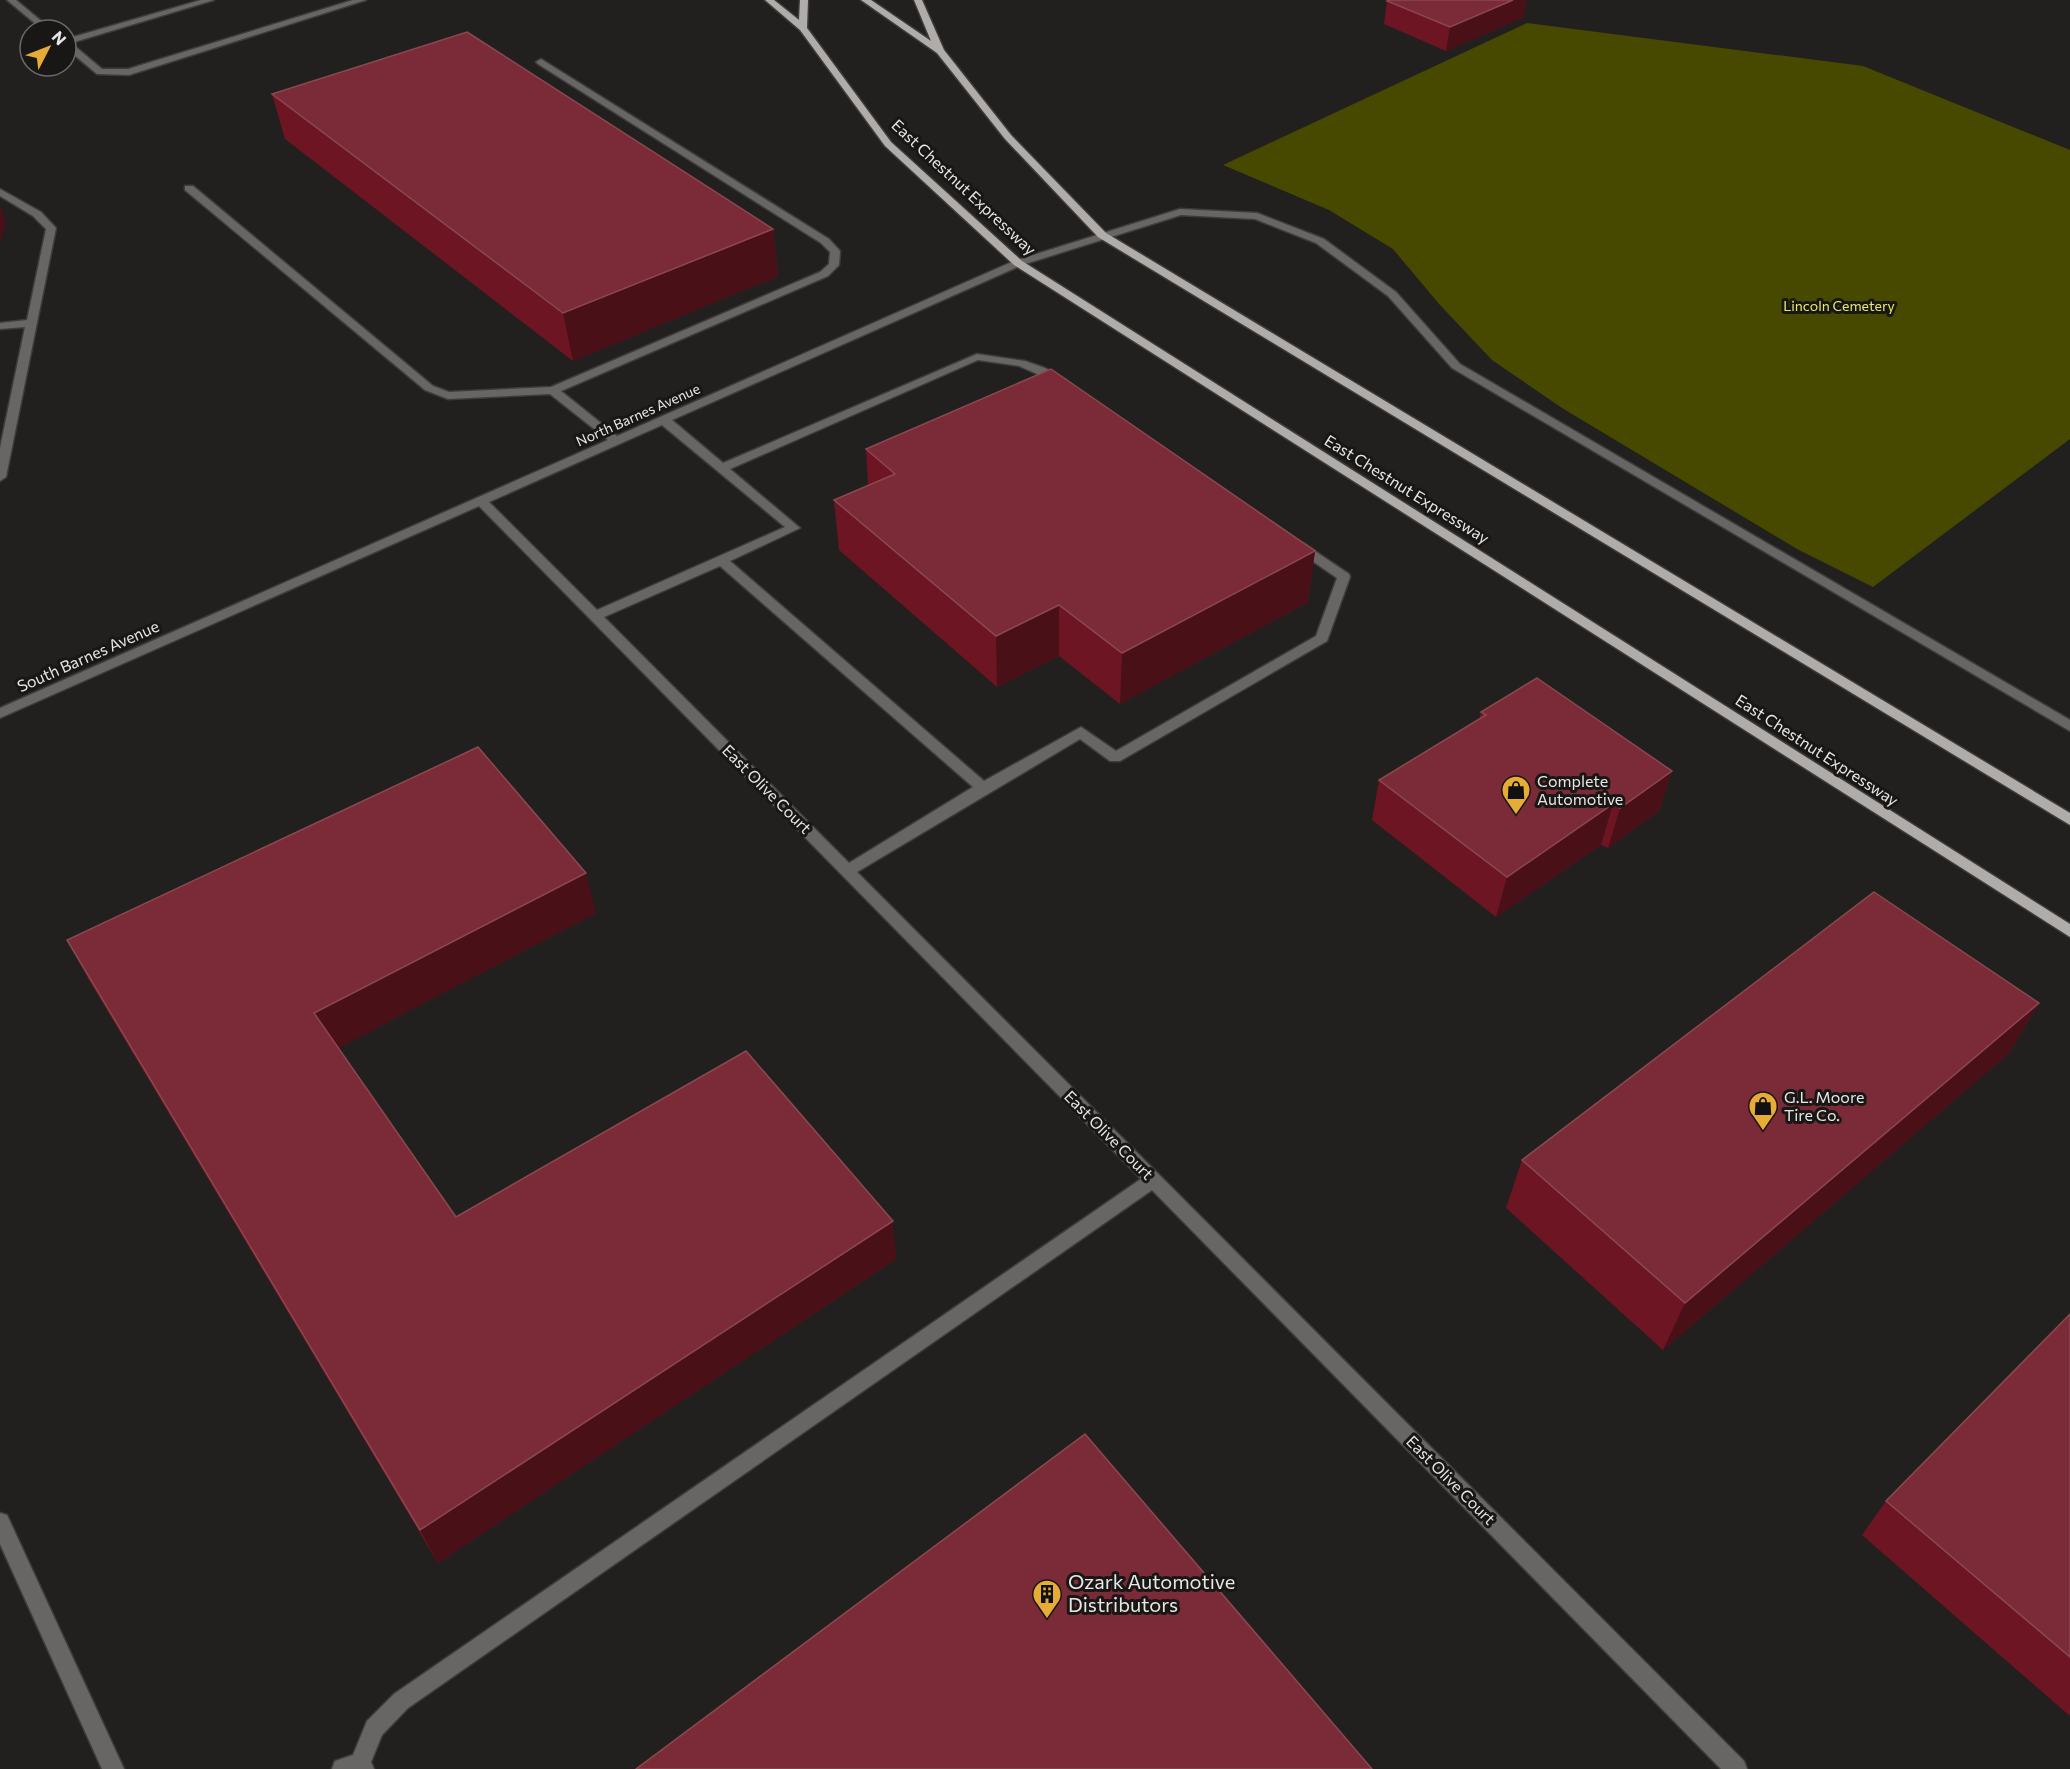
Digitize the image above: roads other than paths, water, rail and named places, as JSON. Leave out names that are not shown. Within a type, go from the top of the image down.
[{"type":"main road","name":"East Chestnut Expressway","points":[[769,0],[803,28],[888,144],[1018,263],[2070,931]]},
{"type":"main road","points":[[803,28],[804,0]]},
{"type":"main road","points":[[865,0],[940,51]]},
{"type":"main road","points":[[918,0],[940,51],[1008,137],[1102,235],[2070,820]]},
{"type":"street","points":[[11,0],[33,18]]},
{"type":"street","points":[[78,39],[210,0]]},
{"type":"street","points":[[78,53],[100,72],[129,72],[341,3],[362,0]]},
{"type":"street","points":[[189,188],[438,394],[448,396],[553,390],[824,274],[834,265],[835,251],[825,241],[542,62]]},
{"type":"street","points":[[0,192],[37,214],[51,228],[0,477]]},
{"type":"street","name":"North Barnes Avenue","points":[[189,629],[1018,263],[1180,212],[1257,216],[1320,241],[1392,294],[1456,366],[2070,726]]},
{"type":"street","points":[[0,326],[33,322]]},
{"type":"street","points":[[722,468],[977,357],[1010,360],[1041,368],[1071,388]]},
{"type":"street","points":[[553,390],[617,441]]},
{"type":"street","points":[[596,616],[794,528],[664,420]]},
{"type":"street","name":"East Olive Court","points":[[481,501],[1736,1769]]},
{"type":"street","points":[[847,871],[983,788],[1081,732],[1115,758],[1322,638],[1344,577],[1286,537]]},
{"type":"street","points":[[721,560],[983,788]]},
{"type":"street","name":"South Barnes Avenue","points":[[0,713],[189,629]]},
{"type":"street","points":[[356,1767],[374,1728],[401,1701],[1153,1180]]},
{"type":"street","points":[[0,1522],[113,1769]]},
{"type":"place","name":"Complete Automotive","points":[[1516,816]]},
{"type":"place","name":"G.L. Moore Tire Co.","points":[[1763,1132]]},
{"type":"place","name":"Ozark Automotive Distributors","points":[[1047,1620]]},
{"type":"park label","name":"Lincoln Cemetery","points":[[1839,306]]}]
